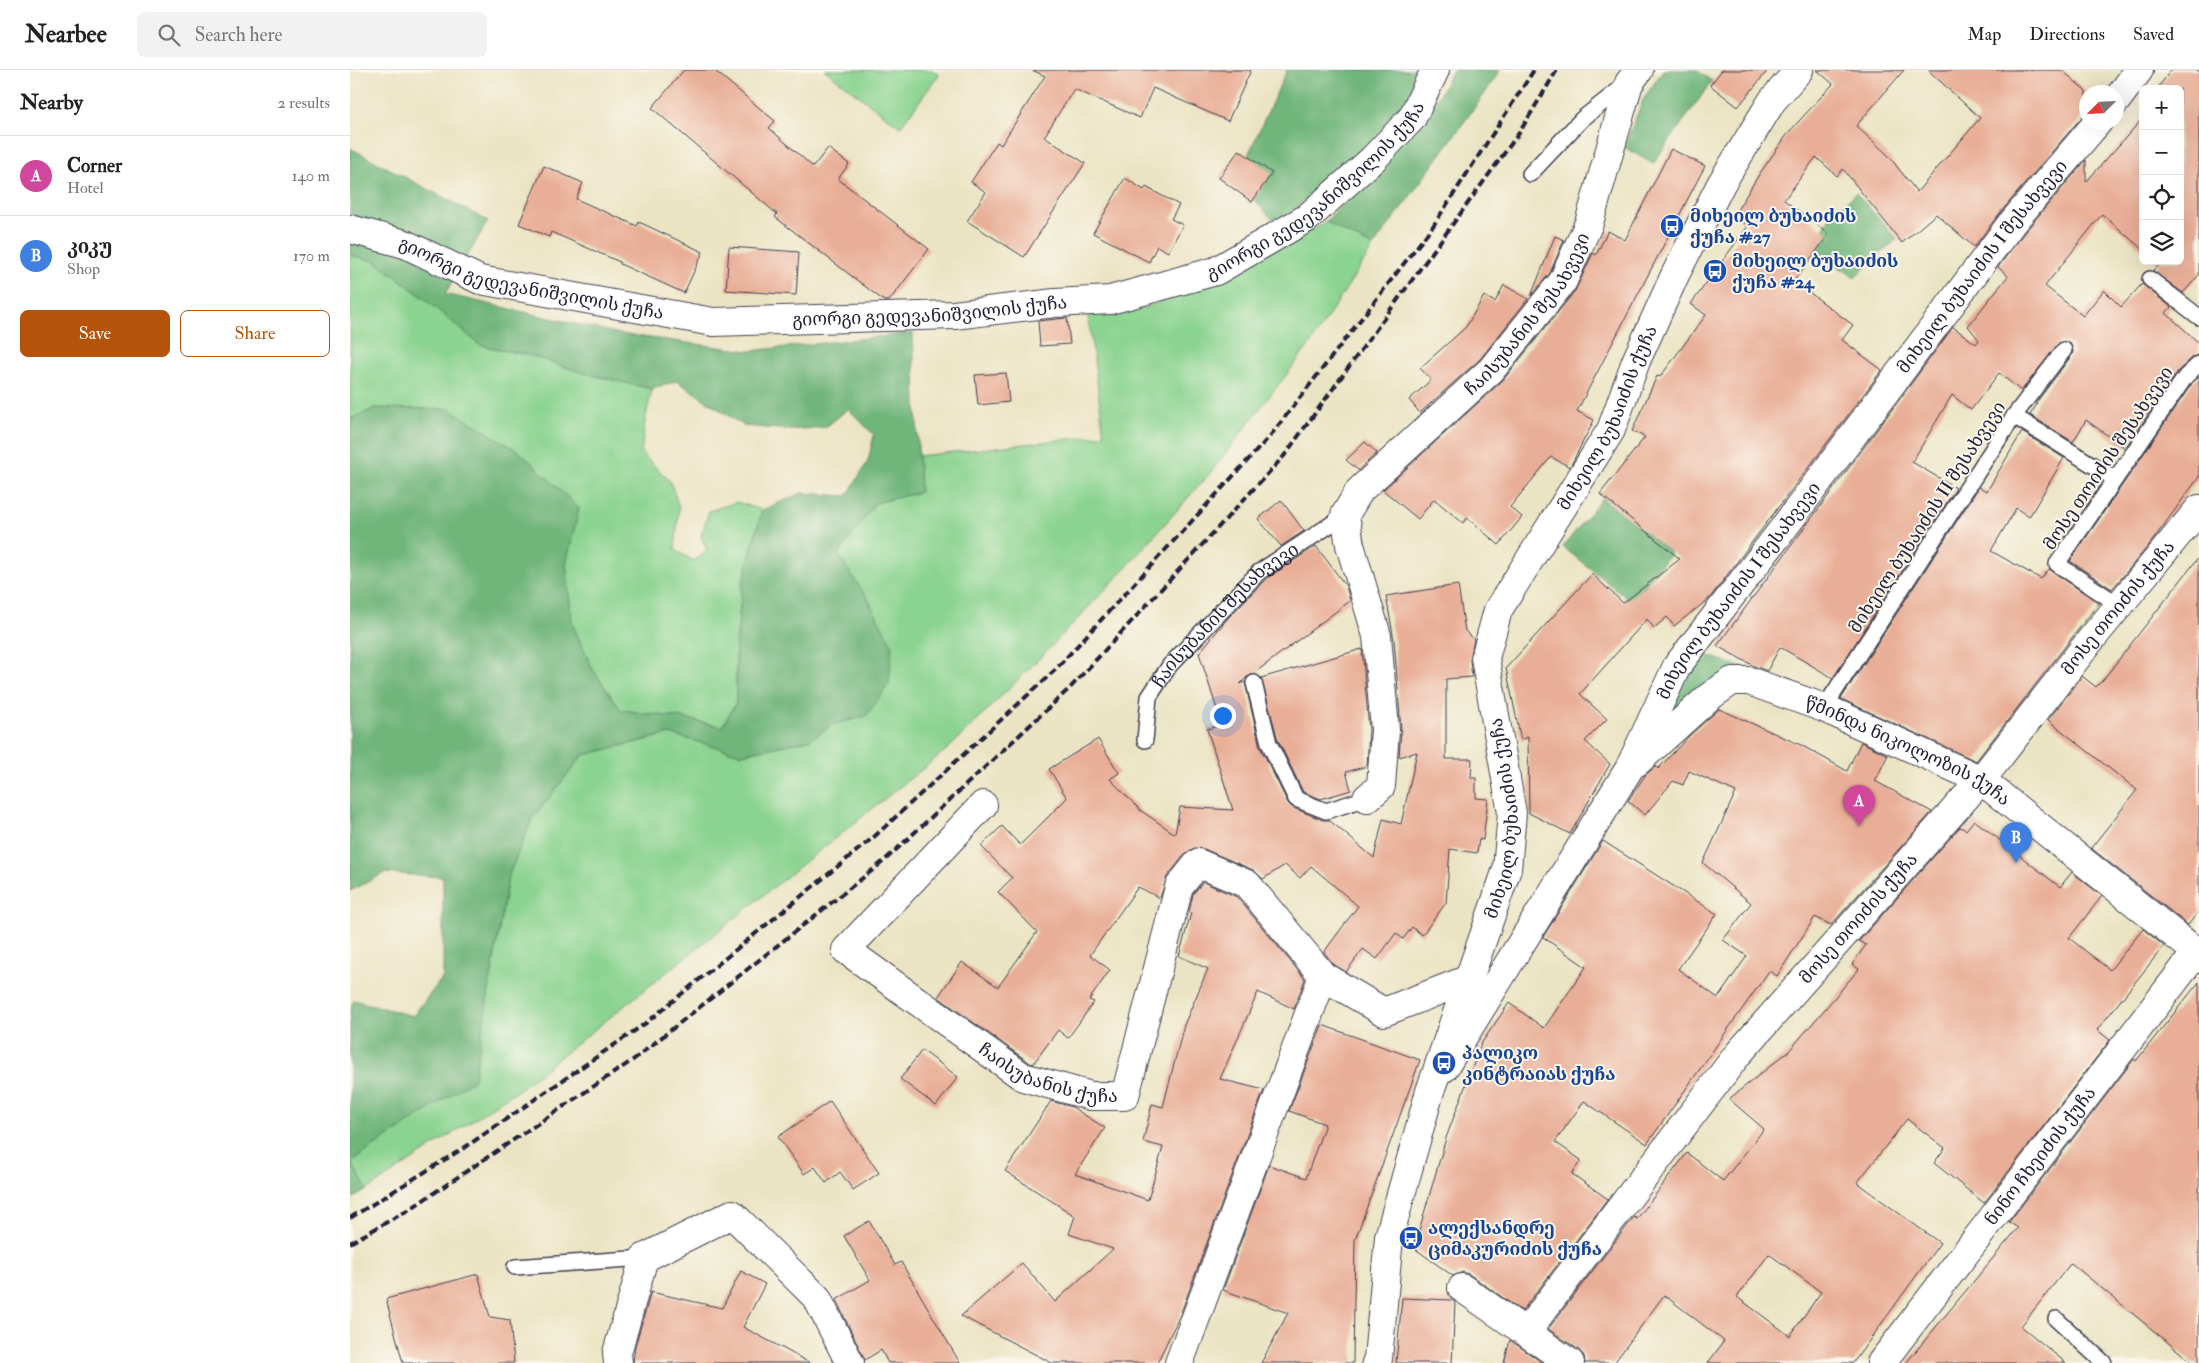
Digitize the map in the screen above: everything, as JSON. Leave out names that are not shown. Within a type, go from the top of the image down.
[{"type":"street","name":"გიორგი გედევანიშვილის ქუჩა","points":[[350,229],[405,244],[480,280],[713,322],[954,315],[1055,303],[1110,300],[1216,271],[1307,218],[1372,160],[1412,118],[1435,70]]},
{"type":"street","name":"მიხეილ ბუხაიძის ქუჩა","points":[[1376,1363],[1378,1359],[1389,1237],[1430,1091],[1507,869],[1512,813],[1485,658],[1498,610],[1611,430],[1636,361],[1675,275],[1722,184],[1772,101],[1799,70]]},
{"type":"street","points":[[2124,90],[2139,70]]},
{"type":"street","name":"ჩაისუბანის შესახვევი","points":[[1345,515],[1360,490],[1491,370],[1563,281],[1589,223],[1634,76]]},
{"type":"street","name":"მიხეილ ბუხაიძის I შესახვევი","points":[[1430,1091],[1629,769],[1677,666],[2012,224],[2091,130]]},
{"type":"street","name":"მოსე თოიძის ქუჩა","points":[[1526,1332],[1738,1054],[1981,780],[2119,605],[2199,509]]},
{"type":"street","points":[[1345,515],[1350,545],[1377,636],[1385,730],[1380,786],[1366,798]]},
{"type":"street","name":"წმინდა ნიკოლოზის ქუჩა","points":[[1629,769],[1709,697],[1732,681],[1749,681],[1824,708],[1981,780],[2198,952]]},
{"type":"street","name":"ჩაისუბანის ქუჩა","points":[[983,805],[846,950],[1023,1077],[1091,1096],[1125,1096],[1179,887],[1198,863],[1247,884],[1323,976],[1384,1012],[1469,979]]},
{"type":"street","name":"ნინო ჩხეიძის ქუჩა","points":[[1881,1363],[2198,952]]},
{"type":"street","points":[[1179,1363],[1323,976]]},
{"type":"street","points":[[618,1363],[617,1353],[644,1258],[732,1214],[817,1298],[850,1363]]},
{"type":"street","points":[[1462,1288],[1570,1363]]},
{"type":"lane","points":[[1530,174],[1582,119],[1634,76]]},
{"type":"lane","points":[[2150,279],[2199,317]]},
{"type":"lane","name":"მიხეილ ბუხაიძის II შესახვევი","points":[[1824,708],[2014,416],[2064,350]]},
{"type":"lane","name":"მოსე თოიძის შესახვევი","points":[[2119,605],[2057,564],[2186,376],[2199,364]]},
{"type":"lane","points":[[2014,416],[2115,480]]},
{"type":"lane","name":"ჩაისუბანის შესახვევი","points":[[1145,740],[1149,697],[1170,665],[1259,572],[1345,515]]},
{"type":"lane","points":[[1254,683],[1269,742],[1296,799],[1326,811],[1366,798]]},
{"type":"lane","points":[[515,1267],[644,1258]]},
{"type":"lane","points":[[2056,1319],[2104,1363]]},
{"type":"green space","points":[[825,70],[933,70],[939,75],[900,127]]},
{"type":"green space","points":[[1287,70],[1423,70],[1394,125],[1277,224],[1236,181]]},
{"type":"green space","points":[[1453,70],[1500,70],[1373,247],[1326,222],[1435,102]]},
{"type":"green space","points":[[1663,70],[1696,70],[1712,81],[1653,164],[1624,147],[1643,100]]},
{"type":"green space","points":[[350,148],[488,221],[445,294],[620,334],[749,351],[913,333],[920,492],[875,503],[838,555],[868,599],[892,645],[889,684],[866,716],[832,725],[809,740],[741,754],[670,734],[583,755],[532,819],[508,877],[474,1079],[351,1162],[367,1190],[350,1200],[350,1012],[354,1000],[413,1016],[443,977],[443,877],[385,873],[350,891],[350,419],[376,408],[449,409],[520,452],[579,508],[566,564],[572,623],[593,670],[621,710],[683,718],[722,727],[736,703],[736,646],[742,587],[762,510],[802,493],[847,496],[868,461],[874,435],[848,409],[826,427],[790,430],[744,426],[677,381],[652,389],[583,373],[532,356],[480,345],[424,298],[375,261],[350,255]]},
{"type":"green space","points":[[1856,193],[1897,239],[1855,277],[1811,250],[1830,217]]},
{"type":"green space","points":[[1326,222],[1373,247],[1311,343],[1210,473],[1122,572],[1044,654],[950,747],[521,1088],[367,1190],[351,1162],[474,1079],[508,877],[532,819],[583,755],[670,734],[741,754],[809,740],[832,725],[865,716],[868,599],[838,555],[875,503],[920,492],[918,456],[1104,435],[1088,315],[1146,308],[1247,265]]},
{"type":"green space","points":[[350,255],[375,261],[424,298],[480,345],[532,356],[583,373],[652,389],[641,453],[670,481],[679,507],[675,550],[694,561],[707,551],[701,536],[709,511],[737,502],[762,510],[742,587],[736,646],[736,703],[722,727],[683,718],[621,710],[593,670],[572,623],[566,564],[579,508],[376,408],[350,419]]},
{"type":"green space","points":[[1602,498],[1671,553],[1632,602],[1563,547]]},
{"type":"green space","points":[[1700,653],[1747,669],[1649,738]]},
{"type":"building","points":[[684,70],[714,70],[775,121],[769,128],[813,167],[828,148],[849,164],[838,179],[929,249],[889,301],[884,301],[775,217],[777,214],[652,108]]},
{"type":"building","points":[[1032,70],[1251,70],[1228,121],[1153,88],[1140,118],[1074,89],[1044,137],[1085,163],[1024,257],[967,221],[986,192],[971,182],[997,142],[1001,145],[1045,76]]},
{"type":"building","points":[[1722,70],[1768,70],[1738,107],[1710,85]]},
{"type":"building","points":[[1817,70],[1904,70],[1856,126],[1887,154],[1917,192],[1980,118],[1928,70],[2062,70],[2079,85],[2079,120],[1999,214],[1974,247],[1936,214],[1902,243],[1843,169],[1837,176],[1816,157],[1784,200],[1829,234],[1794,281],[1853,325],[1842,340],[1882,370],[1709,599],[1674,626],[1667,617],[1654,628],[1647,619],[1580,694],[1607,719],[1585,741],[1610,764],[1570,834],[1529,813],[1528,737],[1521,740],[1506,668],[1592,574],[1623,603],[1680,559],[1600,494],[1645,437],[1632,431],[1657,376],[1660,377],[1706,315],[1691,304],[1748,226],[1734,215],[1760,173],[1789,132],[1833,84]]},
{"type":"building","points":[[2171,70],[2199,70],[2199,275],[2183,293],[2153,271],[2159,265],[2184,265],[2184,85],[2160,85]]},
{"type":"building","points":[[2139,122],[2139,246],[2102,214],[2045,286],[2083,316],[2104,290],[2121,307],[2142,284],[2171,307],[2166,313],[2199,343],[2199,355],[2193,357],[2178,371],[2125,448],[2086,420],[2073,442],[2030,415],[2036,403],[2072,355],[2073,351],[2070,343],[2060,342],[2021,391],[1999,373],[1971,410],[1952,395],[1912,462],[1956,488],[1833,678],[1780,647],[1767,671],[1717,646],[1953,327],[1976,344],[1979,340],[1968,326],[2008,276],[1998,267],[2023,234],[2086,160],[2086,182]]},
{"type":"building","points":[[1671,149],[1705,166],[1577,411],[1594,420],[1570,467],[1551,457],[1510,507],[1522,517],[1499,545],[1467,518],[1463,523],[1434,499],[1418,519],[1383,490],[1503,380],[1575,291],[1593,253],[1596,255],[1608,231],[1625,240]]},
{"type":"building","points":[[1239,150],[1272,173],[1252,202],[1219,178]]},
{"type":"building","points":[[544,166],[583,183],[576,199],[637,226],[639,222],[703,252],[684,293],[551,232],[549,237],[519,224]]},
{"type":"building","points":[[1125,178],[1144,190],[1146,187],[1179,205],[1171,219],[1183,225],[1168,252],[1157,246],[1149,262],[1093,233]]},
{"type":"building","points":[[1555,236],[1564,240],[1550,273],[1531,296]]},
{"type":"building","points":[[729,247],[799,252],[796,295],[726,290]]},
{"type":"building","points":[[1504,285],[1528,299],[1480,359],[1420,413],[1409,400],[1431,380],[1420,368],[1466,327],[1484,296],[1495,302]]},
{"type":"building","points":[[1067,318],[1070,344],[1040,346],[1038,321]]},
{"type":"building","points":[[1006,373],[1009,402],[978,405],[975,375]]},
{"type":"building","points":[[2199,377],[2199,477],[2150,544],[2112,589],[2070,561],[2193,382]]},
{"type":"building","points":[[2022,432],[2064,458],[2029,517],[2016,508],[1991,551],[2041,579],[2049,569],[2099,603],[1976,761],[1841,699],[1979,487],[1987,491]]},
{"type":"building","points":[[1365,442],[1377,453],[1358,470],[1346,460]]},
{"type":"building","points":[[1281,500],[1304,531],[1281,546],[1258,519]]},
{"type":"building","points":[[1316,546],[1346,586],[1350,601],[1248,676],[1240,684],[1245,682],[1260,747],[1288,803],[1293,808],[1323,820],[1329,820],[1374,858],[1383,819],[1401,824],[1417,752],[1399,757],[1401,729],[1394,640],[1386,596],[1458,585],[1465,631],[1474,639],[1470,660],[1472,677],[1446,679],[1446,759],[1472,759],[1471,778],[1476,778],[1476,798],[1488,799],[1483,840],[1479,839],[1477,853],[1450,849],[1446,903],[1422,935],[1412,927],[1403,939],[1396,933],[1377,959],[1363,949],[1346,972],[1333,964],[1324,952],[1358,906],[1311,866],[1300,878],[1285,865],[1263,879],[1253,870],[1204,849],[1194,848],[1186,853],[1167,877],[1160,898],[1138,887],[1090,955],[1110,970],[1089,1000],[1094,1002],[1068,1038],[1058,1030],[1033,1064],[1030,1063],[938,997],[962,962],[998,987],[1037,932],[998,892],[1012,878],[981,846],[1002,826],[1020,845],[1067,798],[1049,769],[1098,739],[1119,773],[1110,779],[1140,810],[1175,834],[1180,807],[1233,810],[1207,729],[1222,725],[1199,653],[1228,618],[1267,578]]},
{"type":"building","points":[[2199,557],[2199,911],[2188,925],[2091,848],[2137,790],[2048,720],[2082,676],[2096,687],[2102,681]]},
{"type":"building","points":[[1362,649],[1369,730],[1367,766],[1346,772],[1351,790],[1321,799],[1303,792],[1278,740],[1261,678]]},
{"type":"building","points":[[1719,709],[1801,745],[1847,771],[1861,742],[1888,755],[1875,781],[1932,812],[1831,925],[1815,917],[1777,976],[1769,971],[1647,1144],[1584,1101],[1555,1142],[1581,1160],[1572,1174],[1608,1199],[1522,1311],[1470,1275],[1463,1272],[1453,1276],[1414,1248],[1446,1138],[1481,1044],[1509,1003],[1544,1028],[1586,967],[1543,937],[1603,841],[1717,914],[1678,969],[1718,998],[1747,956],[1723,940],[1751,903],[1703,863],[1736,792],[1689,771],[1683,785],[1673,781],[1645,815],[1628,801],[1646,774],[1656,766],[1658,769],[1690,735]]},
{"type":"building","points":[[1974,820],[2060,887],[2072,872],[2102,896],[2069,938],[2110,970],[2143,929],[2164,946],[2097,1030],[2110,1040],[1984,1203],[1934,1163],[1945,1148],[1907,1119],[1857,1183],[1940,1243],[1853,1363],[1708,1363],[1724,1341],[1664,1295],[1614,1363],[1585,1363],[1584,1356],[1579,1350],[1548,1329],[1634,1217],[1637,1219],[1687,1153],[1723,1181],[1764,1129],[1729,1099],[1789,1051],[1859,969],[1852,964],[1866,945],[1859,941],[1960,827],[1966,830]],"holes":[[[1769,1254],[1821,1292],[1790,1336],[1737,1297]]]},
{"type":"building","points":[[1203,882],[1237,897],[1305,979],[1294,1009],[1258,992],[1220,1079],[1264,1090],[1180,1315],[1157,1363],[1052,1363],[961,1316],[1022,1263],[1055,1302],[1113,1249],[1069,1234],[1075,1216],[1005,1171],[1051,1101],[1072,1107],[1105,1128],[1075,1174],[1148,1200],[1163,1147],[1143,1142],[1152,1104],[1163,1107],[1184,1025],[1208,969],[1179,956],[1191,913],[1189,912],[1193,894]]},
{"type":"building","points":[[2199,982],[2199,1363],[2193,1363],[2071,1263],[2021,1326],[2066,1363],[1906,1363],[2018,1228],[2009,1222],[2134,1059],[2136,1061]]},
{"type":"building","points":[[1322,1025],[1420,1060],[1355,1240],[1353,1363],[1261,1363],[1288,1313],[1223,1290],[1269,1165],[1306,1178],[1325,1124],[1289,1111]]},
{"type":"building","points":[[922,1050],[958,1077],[936,1106],[900,1079]]},
{"type":"building","points":[[830,1101],[879,1173],[853,1190],[840,1172],[826,1183],[815,1167],[804,1174],[778,1137]]},
{"type":"building","points":[[869,1221],[895,1265],[901,1262],[960,1363],[888,1363],[881,1350],[865,1360],[836,1300],[870,1280],[844,1236]]},
{"type":"building","points":[[741,1271],[765,1284],[743,1327],[810,1363],[633,1363],[635,1346],[651,1292],[722,1308]]},
{"type":"building","points":[[478,1274],[490,1317],[510,1320],[514,1363],[403,1363],[386,1299]]},
{"type":"building","points":[[1402,1298],[1452,1300],[1455,1302],[1452,1363],[1396,1363]]},
{"type":"building","points":[[1510,1340],[1543,1363],[1504,1363]]},
{"type":"railway","points":[[350,1218],[467,1146],[646,1023],[875,836],[1054,671],[1271,435],[1433,226],[1534,70]]},
{"type":"railway","points":[[350,1243],[410,1209],[633,1060],[884,861],[1070,688],[1284,456],[1519,133],[1557,70]]},
{"type":"place","name":"მიხეილ ბუხაიძის ქუჩა #27","points":[[1672,226]]},
{"type":"place","name":"მიხეილ ბუხაიძის ქუჩა #24","points":[[1715,271]]},
{"type":"place","name":"Corner","points":[[1859,826]]},
{"type":"place","name":"კიკუ","points":[[2016,863]]},
{"type":"place","name":"პალიკო კინტრაიას ქუჩა","points":[[1444,1063]]},
{"type":"place","name":"ალექსანდრე ციმაკურიძის ქუჩა","points":[[1411,1238]]}]
